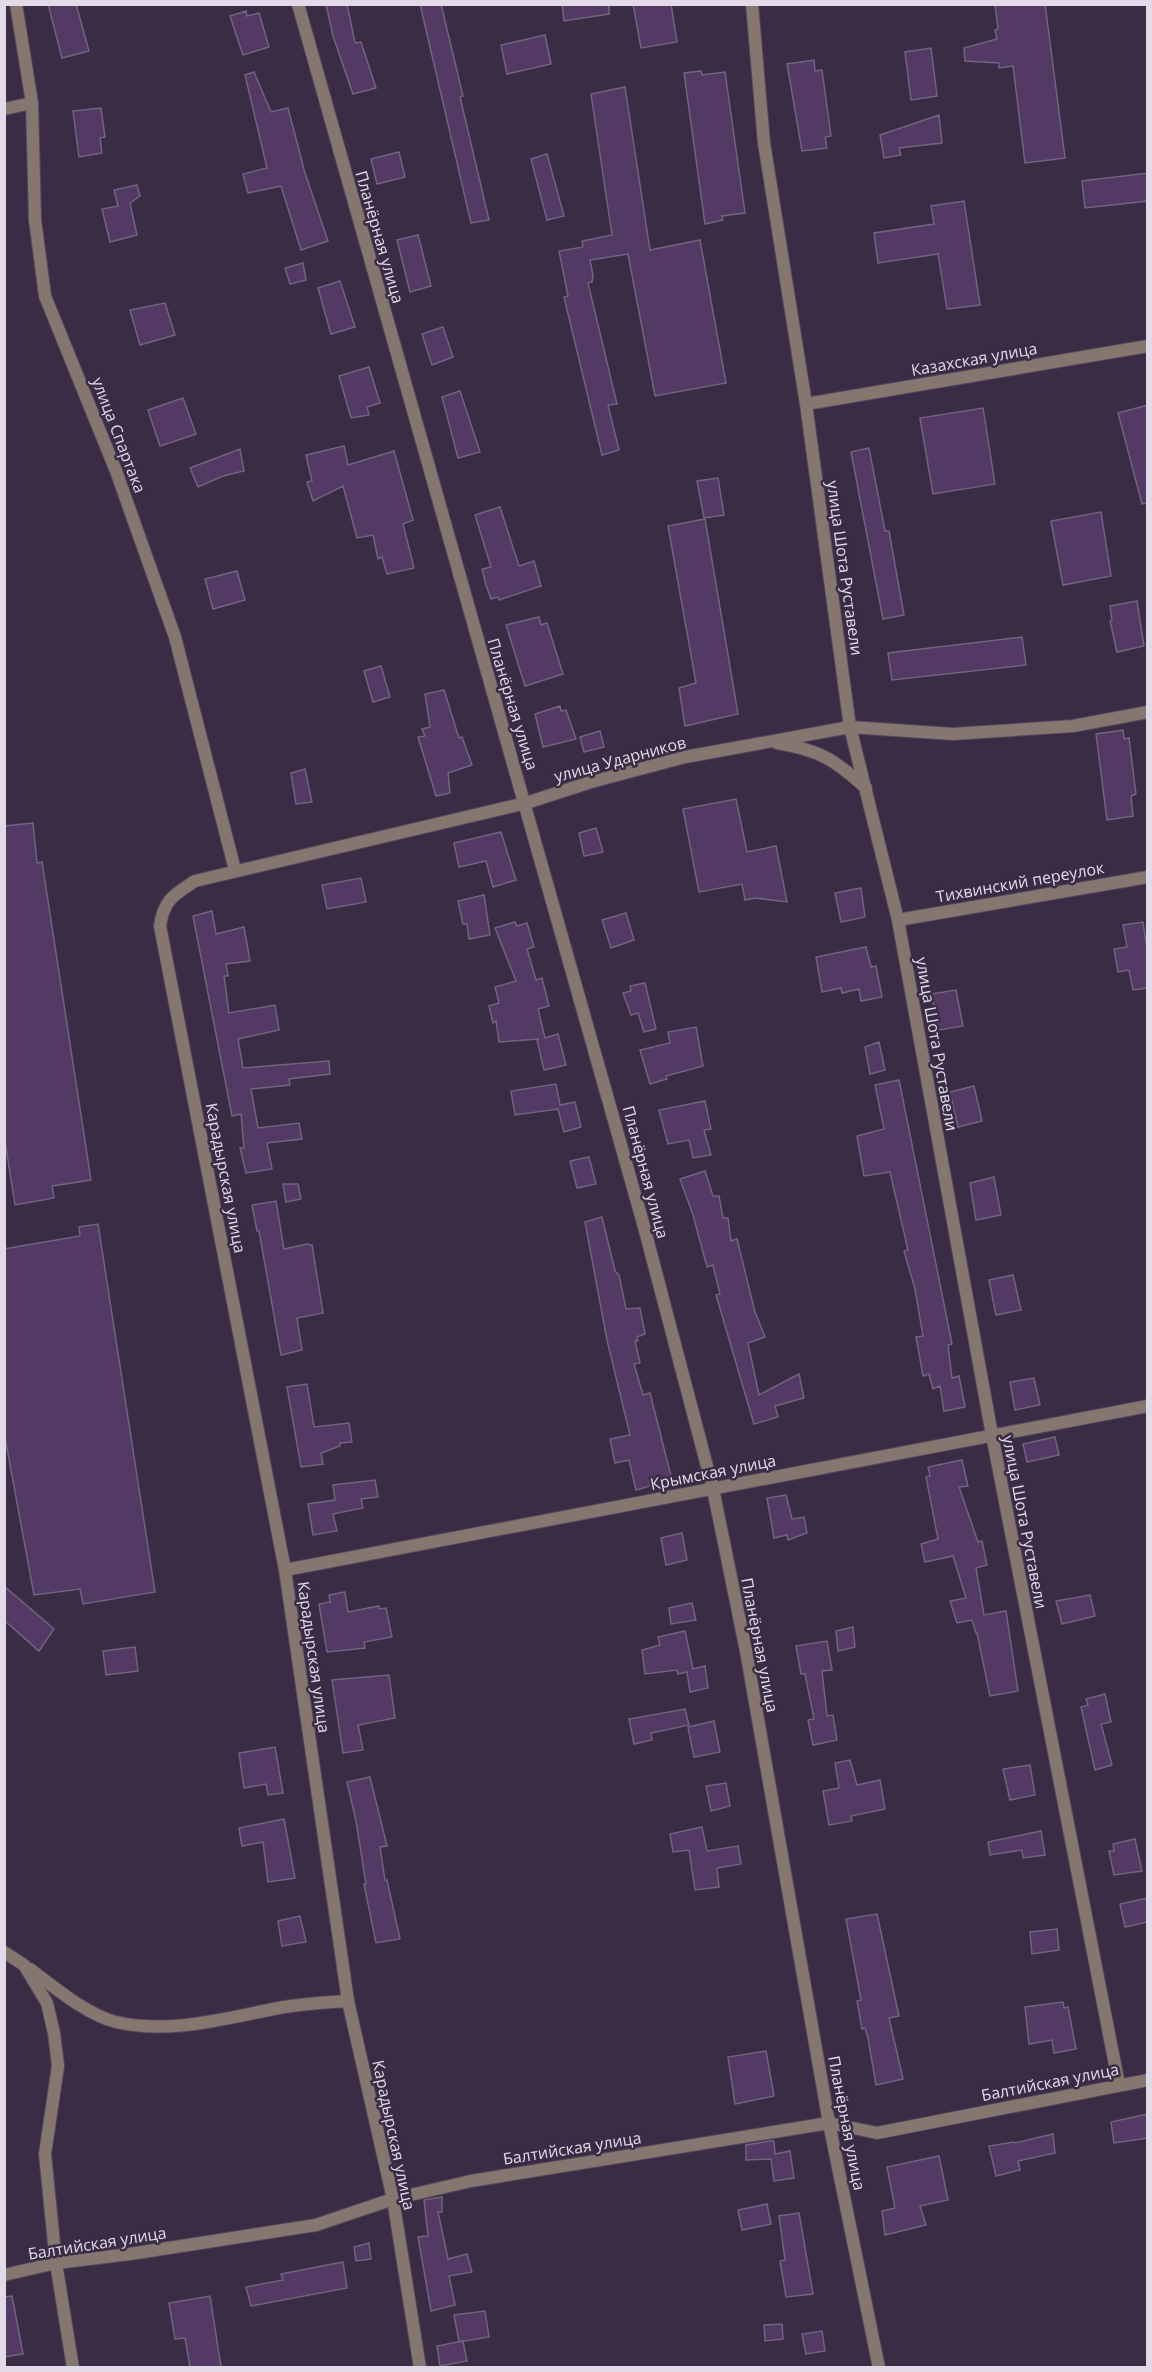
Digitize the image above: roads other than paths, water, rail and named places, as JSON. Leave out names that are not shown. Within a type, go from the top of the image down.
[{"type":"street","name":"улица Спартака","points":[[16,4],[32,103],[35,220],[45,296],[116,471],[175,637],[235,870]]},
{"type":"street","name":"Планёрная улица","points":[[298,4],[501,728],[526,803],[643,1223],[713,1489],[746,1652],[829,2123],[879,2367]]},
{"type":"street","name":"улица Шота Руставели","points":[[752,4],[764,143],[806,404],[850,727],[897,920],[992,1435],[1119,2085]]},
{"type":"street","points":[[4,109],[32,103]]},
{"type":"street","name":"Казахская улица","points":[[806,404],[1148,346]]},
{"type":"street","name":"улица Ударников","points":[[165,952],[160,926],[162,910],[170,897],[195,881],[526,803],[591,782],[685,757],[850,727],[953,734],[1073,726],[1148,712]]},
{"type":"street","points":[[770,741],[808,748],[839,763],[867,790]]},
{"type":"street","name":"Тихвинский переулок","points":[[897,920],[1148,877]]},
{"type":"street","name":"Карадырская улица","points":[[165,952],[285,1570],[348,2001],[393,2199],[420,2367]]},
{"type":"street","name":"Крымская улица","points":[[285,1570],[1148,1406]]},
{"type":"street","points":[[4,1952],[90,2010],[115,2022],[149,2026],[192,2025],[284,2007],[348,2001]]},
{"type":"street","points":[[24,1965],[48,2003],[58,2066],[45,2154],[56,2263],[73,2367]]},
{"type":"street","name":"Балтийская улица","points":[[4,2275],[56,2263],[316,2225],[393,2199],[471,2181],[829,2123],[877,2133],[1148,2080]]}]
